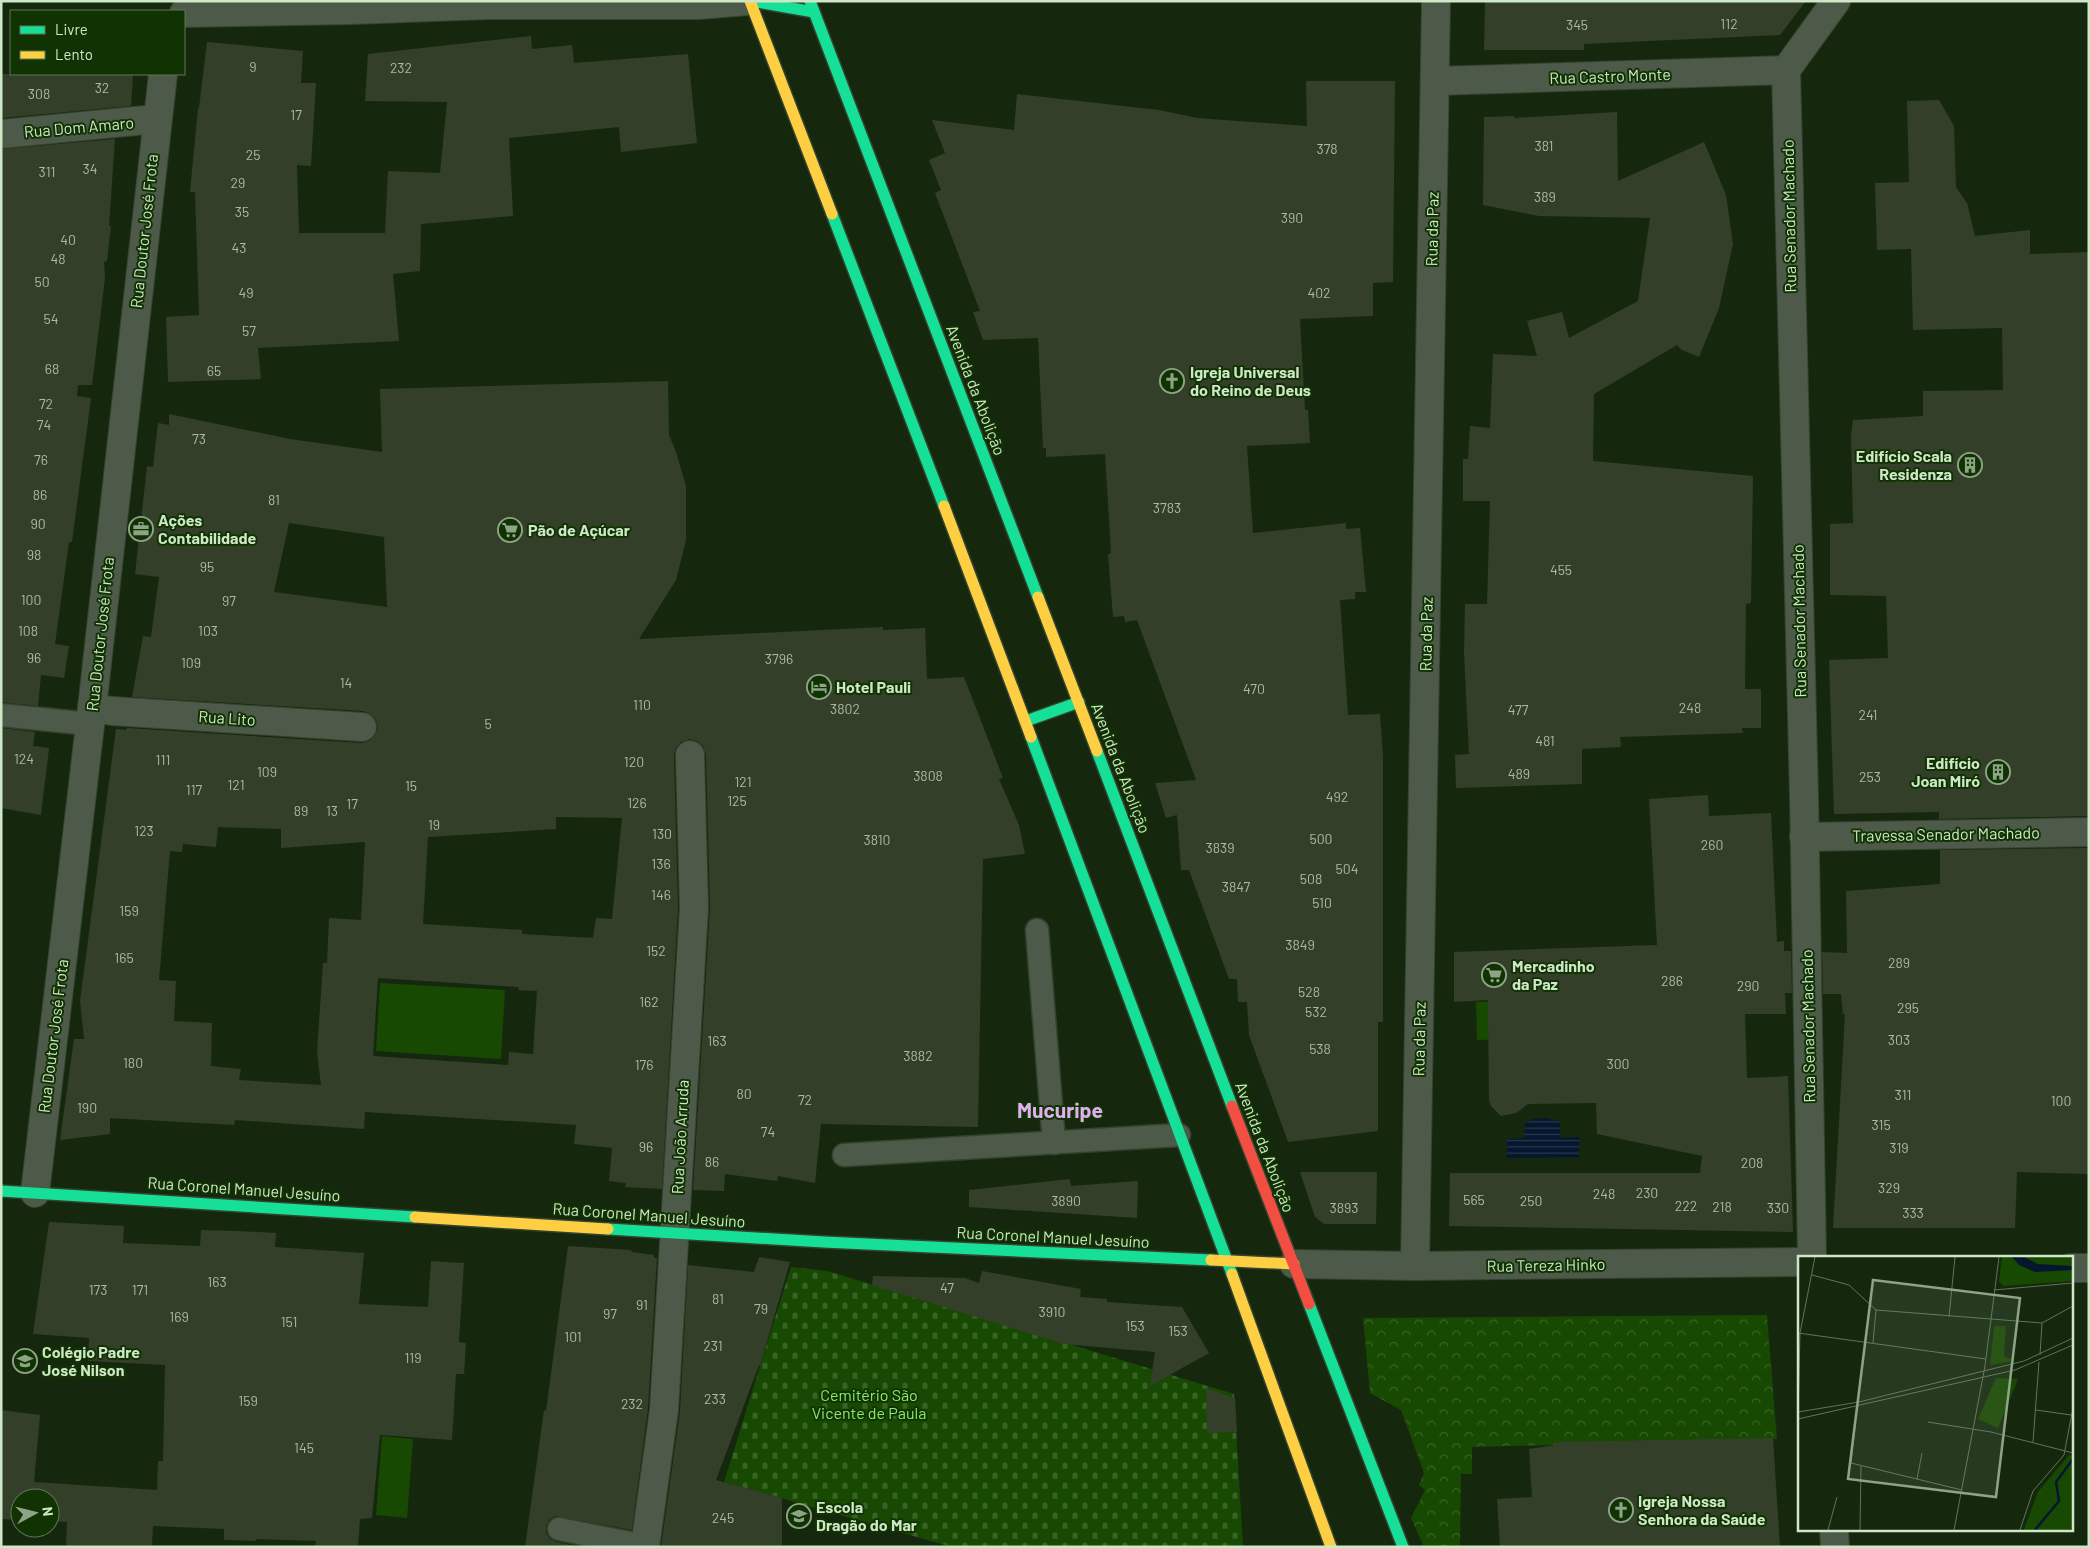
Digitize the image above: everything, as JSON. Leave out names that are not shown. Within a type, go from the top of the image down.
[{"type":"main road","points":[[812,7],[749,1],[1026,721],[1179,1135],[1228,1261],[1331,1547]]},
{"type":"main road","name":"Avenida da Abolição","points":[[812,7],[1403,1547]]},
{"type":"main road","points":[[1026,721],[1079,702]]},
{"type":"main road","name":"Rua Coronel Manuel Jesuíno","points":[[1,1191],[824,1242],[1294,1264]]},
{"type":"street","points":[[185,13],[352,10],[487,4],[699,5],[749,1]]},
{"type":"street","name":"Rua da Paz","points":[[1415,1266],[1436,1]]},
{"type":"street","points":[[1786,70],[1836,1]]},
{"type":"street","name":"Rua Castro Monte","points":[[1435,81],[1786,70]]},
{"type":"street","name":"Rua Senador Machado","points":[[1786,70],[1812,1256]]},
{"type":"street","name":"Rua Doutor José Frota","points":[[35,1193],[91,716],[156,119],[163,75]]},
{"type":"street","name":"Rua Dom Amaro","points":[[1,134],[156,119]]},
{"type":"street","name":"Rua Lito","points":[[91,716],[112,711],[362,727]]},
{"type":"street","name":"Rua João Arruda","points":[[645,1546],[664,1410],[694,908],[690,755]]},
{"type":"street","name":"Travessa Senador Machado","points":[[1804,837],[2089,832]]},
{"type":"street","name":"Rua Tereza Hinko","points":[[1294,1264],[1415,1266],[1798,1262]]},
{"type":"street","points":[[2072,1268],[2089,1268]]},
{"type":"street","points":[[1834,1530],[1835,1547]]},
{"type":"lane","name":"Rua Lito","points":[[1,715],[91,716]]},
{"type":"lane","points":[[1037,930],[1054,1143]]},
{"type":"lane","points":[[844,1155],[1179,1135]]},
{"type":"lane","points":[[559,1530],[645,1546]]},
{"type":"green space","points":[[380,983],[505,990],[501,1059],[376,1051]]},
{"type":"green space","points":[[1555,1000],[1556,1038],[1477,1040],[1476,1002]]},
{"type":"green space","name":"Cemitério São Vicente de Paula","points":[[791,1267],[827,1271],[1234,1394],[1243,1547],[952,1547],[724,1482]]},
{"type":"green space","points":[[1767,1315],[1777,1439],[1472,1447],[1472,1474],[1461,1474],[1460,1547],[1424,1547],[1411,1518],[1425,1490],[1419,1485],[1424,1473],[1401,1410],[1370,1393],[1363,1318]]},
{"type":"green space","points":[[382,1436],[413,1439],[407,1518],[376,1515]]},
{"type":"water","points":[[1547,1118],[1560,1122],[1560,1138],[1579,1137],[1579,1157],[1507,1158],[1507,1139],[1524,1138],[1525,1123],[1532,1119]]},
{"type":"building","points":[[1485,1],[1806,1],[1780,35],[1584,44],[1584,50],[1484,50]]},
{"type":"building","points":[[531,36],[532,49],[572,45],[574,63],[688,54],[697,143],[621,152],[619,127],[509,138],[513,216],[421,224],[420,271],[393,274],[399,341],[258,348],[261,379],[168,382],[166,317],[199,315],[195,192],[190,192],[198,108],[207,42],[303,51],[301,83],[316,83],[311,166],[297,165],[299,233],[385,233],[388,171],[440,173],[447,102],[365,101],[368,54]]},
{"type":"building","points":[[1,74],[133,75],[131,106],[1,118]]},
{"type":"building","points":[[1306,81],[1395,81],[1393,282],[1373,283],[1373,316],[1300,319],[1305,410],[1308,410],[1310,443],[1247,446],[1253,533],[1346,523],[1346,529],[1360,528],[1366,592],[1355,592],[1355,599],[1340,600],[1348,715],[1380,714],[1383,757],[1383,1022],[1378,1022],[1378,1131],[1288,1142],[1249,1035],[1247,1002],[1238,1002],[1237,979],[1229,979],[1189,870],[1181,870],[1177,815],[1166,818],[1155,783],[1196,780],[1137,620],[1125,622],[1124,616],[1113,617],[1108,554],[1111,553],[1105,454],[1046,457],[1046,448],[1043,448],[1038,338],[983,340],[973,312],[980,311],[935,193],[941,190],[929,160],[945,153],[932,120],[1014,130],[1017,94],[1159,110],[1197,118],[1307,126]]},
{"type":"building","points":[[1939,100],[1954,126],[1956,187],[1967,203],[1975,236],[2030,230],[2030,254],[2089,252],[2089,816],[1939,819],[1939,812],[1834,814],[1829,660],[1888,658],[1886,596],[1830,595],[1830,524],[1853,523],[1851,436],[1853,420],[1923,416],[1923,391],[2003,390],[2002,328],[1913,330],[1911,249],[1877,250],[1875,183],[1909,182],[1907,101]]},
{"type":"building","points":[[1617,112],[1618,181],[1704,142],[1726,195],[1733,244],[1719,308],[1699,357],[1682,350],[1677,345],[1594,394],[1593,461],[1753,476],[1751,603],[1746,604],[1745,689],[1761,689],[1761,728],[1742,728],[1743,733],[1620,737],[1621,747],[1582,749],[1582,784],[1456,788],[1455,755],[1469,754],[1464,653],[1465,604],[1487,604],[1490,501],[1463,501],[1463,459],[1468,459],[1470,426],[1490,428],[1493,354],[1537,356],[1527,321],[1562,312],[1569,338],[1638,301],[1650,218],[1539,216],[1483,205],[1484,117],[1514,116],[1514,118]]},
{"type":"building","points":[[115,139],[109,226],[111,226],[107,261],[104,262],[105,278],[92,385],[78,385],[77,396],[91,398],[72,542],[69,542],[55,644],[69,646],[64,678],[41,675],[38,706],[1,702],[1,149]]},
{"type":"building","points":[[668,381],[669,435],[686,486],[686,540],[676,580],[639,639],[883,627],[883,630],[925,628],[927,679],[964,677],[1003,778],[999,779],[1019,825],[1025,854],[983,859],[978,1127],[821,1124],[815,1183],[778,1176],[777,1181],[725,1174],[724,1191],[693,1190],[710,908],[706,755],[703,746],[697,741],[690,739],[681,742],[676,748],[674,755],[678,908],[662,1189],[625,1187],[626,1183],[609,1181],[612,1148],[574,1144],[576,1125],[365,1112],[364,1129],[235,1120],[234,1125],[110,1118],[110,1134],[60,1140],[74,1039],[84,1039],[80,1001],[116,729],[126,730],[127,728],[361,743],[369,741],[375,735],[378,728],[376,720],[370,714],[363,711],[132,697],[143,636],[151,637],[159,577],[135,574],[147,466],[153,467],[158,423],[169,425],[169,414],[290,439],[382,452],[380,389]],"holes":[[[289,523],[384,537],[387,607],[274,592]],[[556,817],[622,818],[612,919],[596,918],[593,938],[522,934],[522,930],[423,924],[428,837],[556,829]],[[218,827],[281,829],[281,848],[365,842],[361,920],[329,918],[327,963],[323,963],[317,1052],[321,1085],[239,1080],[241,1069],[211,1066],[212,1023],[174,1021],[176,981],[159,980],[170,851],[182,852],[183,844],[216,847]],[[378,978],[519,987],[518,990],[537,991],[533,1054],[509,1052],[508,1065],[373,1056]]]},
{"type":"building","points":[[1,728],[35,732],[33,746],[49,748],[41,815],[1,808]]},
{"type":"building","points":[[1708,795],[1709,816],[1771,813],[1777,942],[1784,941],[1784,951],[1791,951],[1792,993],[1785,993],[1786,1014],[1745,1014],[1747,1078],[1788,1076],[1793,1232],[1449,1226],[1450,1173],[1700,1173],[1702,1156],[1597,1134],[1596,1103],[1528,1104],[1516,1113],[1501,1116],[1491,1106],[1489,1100],[1488,1000],[1454,1002],[1454,952],[1657,945],[1649,799]]},
{"type":"building","points":[[2089,848],[2089,1174],[2017,1172],[2015,1228],[1833,1228],[1845,1014],[1843,1014],[1841,994],[1823,994],[1822,952],[1847,953],[1846,891],[1940,884],[1940,850]]},
{"type":"building","points":[[1300,1172],[1377,1172],[1376,1224],[1324,1224],[1315,1217]]},
{"type":"building","points":[[1070,1179],[1071,1186],[1138,1181],[1137,1218],[969,1207],[969,1190]]},
{"type":"building","points":[[49,1222],[124,1226],[123,1243],[200,1246],[201,1230],[237,1231],[276,1233],[275,1247],[364,1253],[359,1304],[428,1307],[431,1261],[464,1263],[459,1342],[466,1343],[464,1374],[456,1374],[452,1440],[380,1435],[372,1518],[360,1519],[358,1547],[315,1547],[316,1541],[224,1540],[224,1529],[153,1526],[152,1546],[66,1547],[67,1522],[60,1522],[60,1488],[10,1488],[10,1519],[1,1519],[1,1410],[40,1415],[34,1482],[157,1490],[158,1461],[163,1461],[165,1365],[88,1361],[89,1338],[33,1334]]},
{"type":"building","points":[[568,1246],[631,1250],[632,1252],[654,1255],[654,1258],[657,1258],[648,1408],[632,1530],[555,1516],[549,1520],[546,1526],[546,1533],[550,1539],[581,1547],[525,1547],[544,1410],[546,1411]]},
{"type":"building","points":[[759,1257],[790,1262],[760,1366],[716,1480],[782,1498],[782,1547],[661,1547],[680,1411],[688,1265],[754,1272]]},
{"type":"building","points":[[982,1271],[1081,1289],[1080,1297],[1107,1299],[1107,1302],[1182,1307],[1209,1353],[1150,1386],[1155,1352],[1064,1344],[872,1285],[873,1276],[965,1278],[979,1283]]},
{"type":"building","points":[[1206,1388],[1235,1398],[1237,1432],[1207,1433]]},
{"type":"building","name":"Igreja Nossa Senhora da Saúde","points":[[1773,1438],[1780,1547],[1500,1547],[1497,1499],[1532,1497],[1529,1449],[1555,1445],[1555,1442]]},
{"type":"traffic: fast","points":[[751,1],[814,12]]},
{"type":"traffic: fast","points":[[810,1],[1038,597]]},
{"type":"traffic: fast","points":[[832,214],[944,506]]},
{"type":"traffic: fast","points":[[1026,721],[1079,702]]},
{"type":"traffic: fast","points":[[1031,737],[1232,1274]]},
{"type":"traffic: fast","points":[[1097,751],[1232,1106]]},
{"type":"traffic: fast","points":[[1,1191],[415,1217]]},
{"type":"traffic: fast","points":[[608,1229],[824,1242],[1211,1260]]},
{"type":"traffic: fast","points":[[1309,1304],[1403,1547]]},
{"type":"traffic: slow","points":[[750,1],[832,214]]},
{"type":"traffic: slow","points":[[944,506],[1031,737]]},
{"type":"traffic: slow","points":[[1038,597],[1097,751]]},
{"type":"traffic: slow","points":[[415,1217],[608,1229]]},
{"type":"traffic: slow","points":[[1211,1260],[1294,1264]]},
{"type":"traffic: slow","points":[[1232,1274],[1331,1547]]},
{"type":"traffic: jam","points":[[1232,1106],[1309,1304]]},
{"type":"place","name":"Igreja Universal do Reino de Deus","points":[[1172,381]]},
{"type":"place","name":"Edifício Scala Residenza","points":[[1970,465]]},
{"type":"place","name":"Ações Contabilidade","points":[[141,529]]},
{"type":"place","name":"Pão de Açúcar","points":[[510,530]]},
{"type":"place","name":"Hotel Pauli","points":[[819,687]]},
{"type":"place","name":"Edifício Joan Miró","points":[[1998,772]]},
{"type":"place","name":"Mercadinho da Paz","points":[[1494,975]]},
{"type":"place","name":"Colégio Padre José Nilson","points":[[25,1361]]},
{"type":"place","name":"Igreja Nossa Senhora da Saúde","points":[[1621,1510]]},
{"type":"place","name":"Escola Dragão do Mar","points":[[799,1516]]},
{"type":"district","name":"Mucuripe","points":[[1060,1111]]}]
